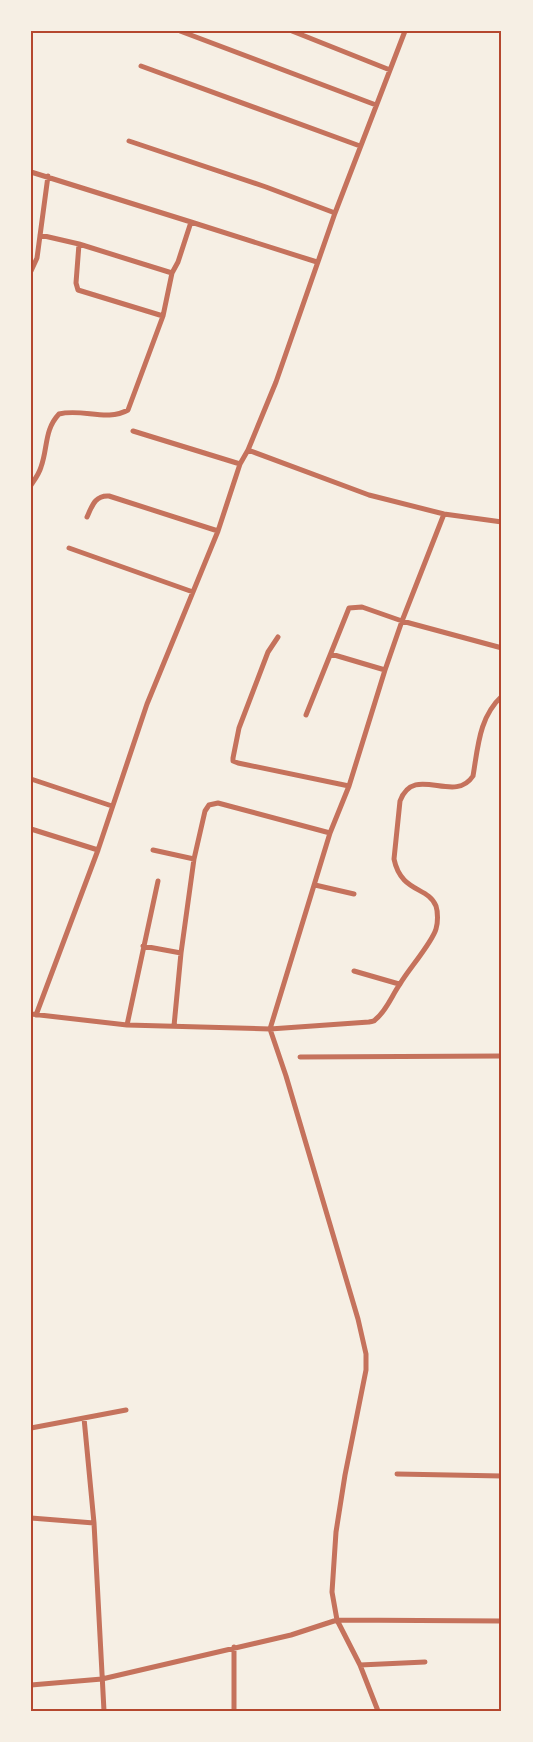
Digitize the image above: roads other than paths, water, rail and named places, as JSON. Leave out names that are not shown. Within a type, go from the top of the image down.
[{"type":"street","points":[[180,31],[376,105]]},
{"type":"street","points":[[292,31],[390,70]]},
{"type":"street","points":[[405,31],[334,214],[276,382],[248,450],[240,464],[218,531],[147,704],[98,850],[34,1015],[127,1025],[270,1029],[372,1022],[388,1004],[399,984],[436,930],[437,910],[431,899],[406,883],[396,868],[394,860],[400,801],[405,790],[412,785],[458,786],[470,780],[483,722],[495,702],[502,696]]},
{"type":"street","points":[[141,66],[360,146]]},
{"type":"street","points":[[129,141],[266,187],[334,214]]},
{"type":"street","points":[[31,172],[317,262]]},
{"type":"street","points":[[31,271],[37,258],[48,176]]},
{"type":"street","points":[[31,485],[42,465],[49,427],[59,414],[77,412],[109,416],[122,414],[128,410],[163,316],[172,274],[191,222]]},
{"type":"street","points":[[40,235],[80,244],[172,274]]},
{"type":"street","points":[[80,244],[76,283],[78,290],[163,316]]},
{"type":"street","points":[[133,432],[240,464]]},
{"type":"street","points":[[248,450],[369,494],[444,514],[502,522]]},
{"type":"street","points":[[87,517],[96,500],[103,495],[218,531]]},
{"type":"street","points":[[378,1711],[360,1665],[338,1620],[332,1592],[336,1532],[345,1475],[366,1370],[366,1354],[358,1319],[286,1076],[270,1029],[330,833],[349,786],[384,670],[444,514]]},
{"type":"street","points":[[69,548],[193,592]]},
{"type":"street","points":[[306,715],[349,608],[362,607],[402,621],[502,648]]},
{"type":"street","points":[[278,637],[263,663],[239,728],[232,758],[233,761],[349,786]]},
{"type":"street","points":[[331,654],[384,670]]},
{"type":"street","points":[[31,779],[112,806]]},
{"type":"street","points":[[174,1026],[181,953],[194,859],[205,811],[209,805],[215,803],[330,833]]},
{"type":"street","points":[[31,829],[98,850]]},
{"type":"street","points":[[153,850],[194,859]]},
{"type":"street","points":[[127,1025],[158,881]]},
{"type":"street","points":[[315,885],[354,894]]},
{"type":"street","points":[[143,946],[181,953]]},
{"type":"street","points":[[354,971],[399,984]]},
{"type":"street","points":[[300,1057],[502,1056]]},
{"type":"street","points":[[31,1428],[126,1410]]},
{"type":"street","points":[[84,1418],[94,1523],[104,1711]]},
{"type":"street","points":[[397,1474],[502,1476]]},
{"type":"street","points":[[31,1518],[94,1523]]},
{"type":"street","points":[[31,1685],[102,1680],[290,1635],[338,1620],[502,1622]]},
{"type":"street","points":[[234,1647],[234,1711]]},
{"type":"street","points":[[360,1665],[425,1662]]}]
